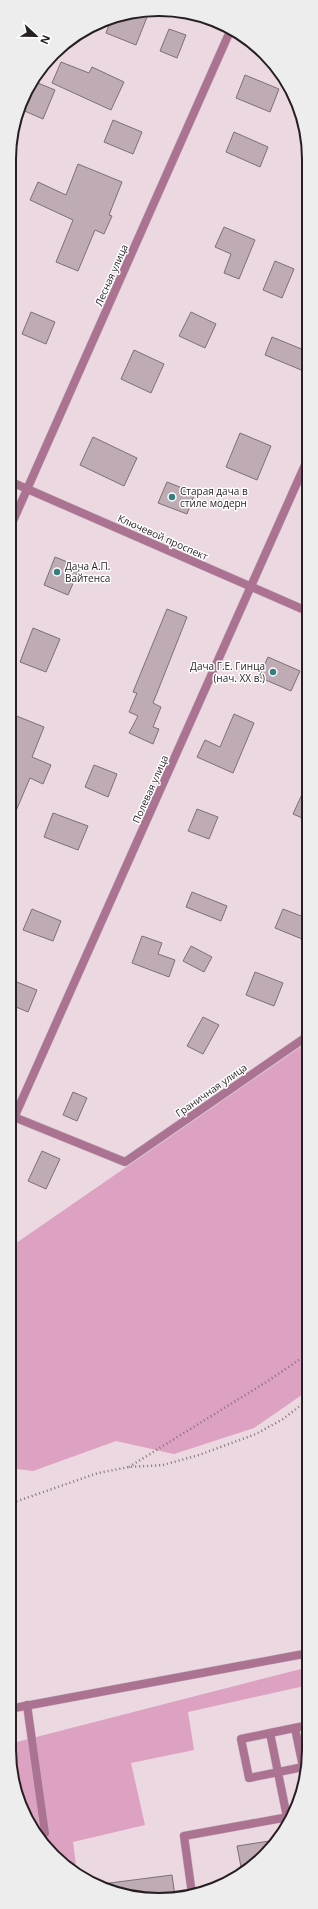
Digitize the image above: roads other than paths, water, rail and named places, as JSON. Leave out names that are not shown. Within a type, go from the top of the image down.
[{"type":"street","name":"Лесная улица","points":[[16,514],[229,34]]},
{"type":"street","name":"Полевая улица","points":[[16,1107],[252,587],[302,472]]},
{"type":"street","name":"Ключевой проспект","points":[[16,484],[302,609]]},
{"type":"street","name":"Граничная улица","points":[[16,1118],[125,1162],[302,1040]]},
{"type":"street","points":[[16,1707],[302,1654]]},
{"type":"street","points":[[27,1705],[45,1833]]},
{"type":"street","points":[[301,1767],[249,1778],[241,1739],[302,1726]]},
{"type":"street","points":[[295,1728],[302,1755]]},
{"type":"street","points":[[270,1733],[288,1810]]},
{"type":"street","points":[[191,1889],[184,1836],[285,1818]]},
{"type":"place","name":"Старая дача в стиле модерн","points":[[172,497]]},
{"type":"place","name":"Дача А.П. Вайтенса","points":[[57,572]]},
{"type":"place","name":"Дача Г.Е. Гинца (нач. XX в.)","points":[[273,672]]}]
